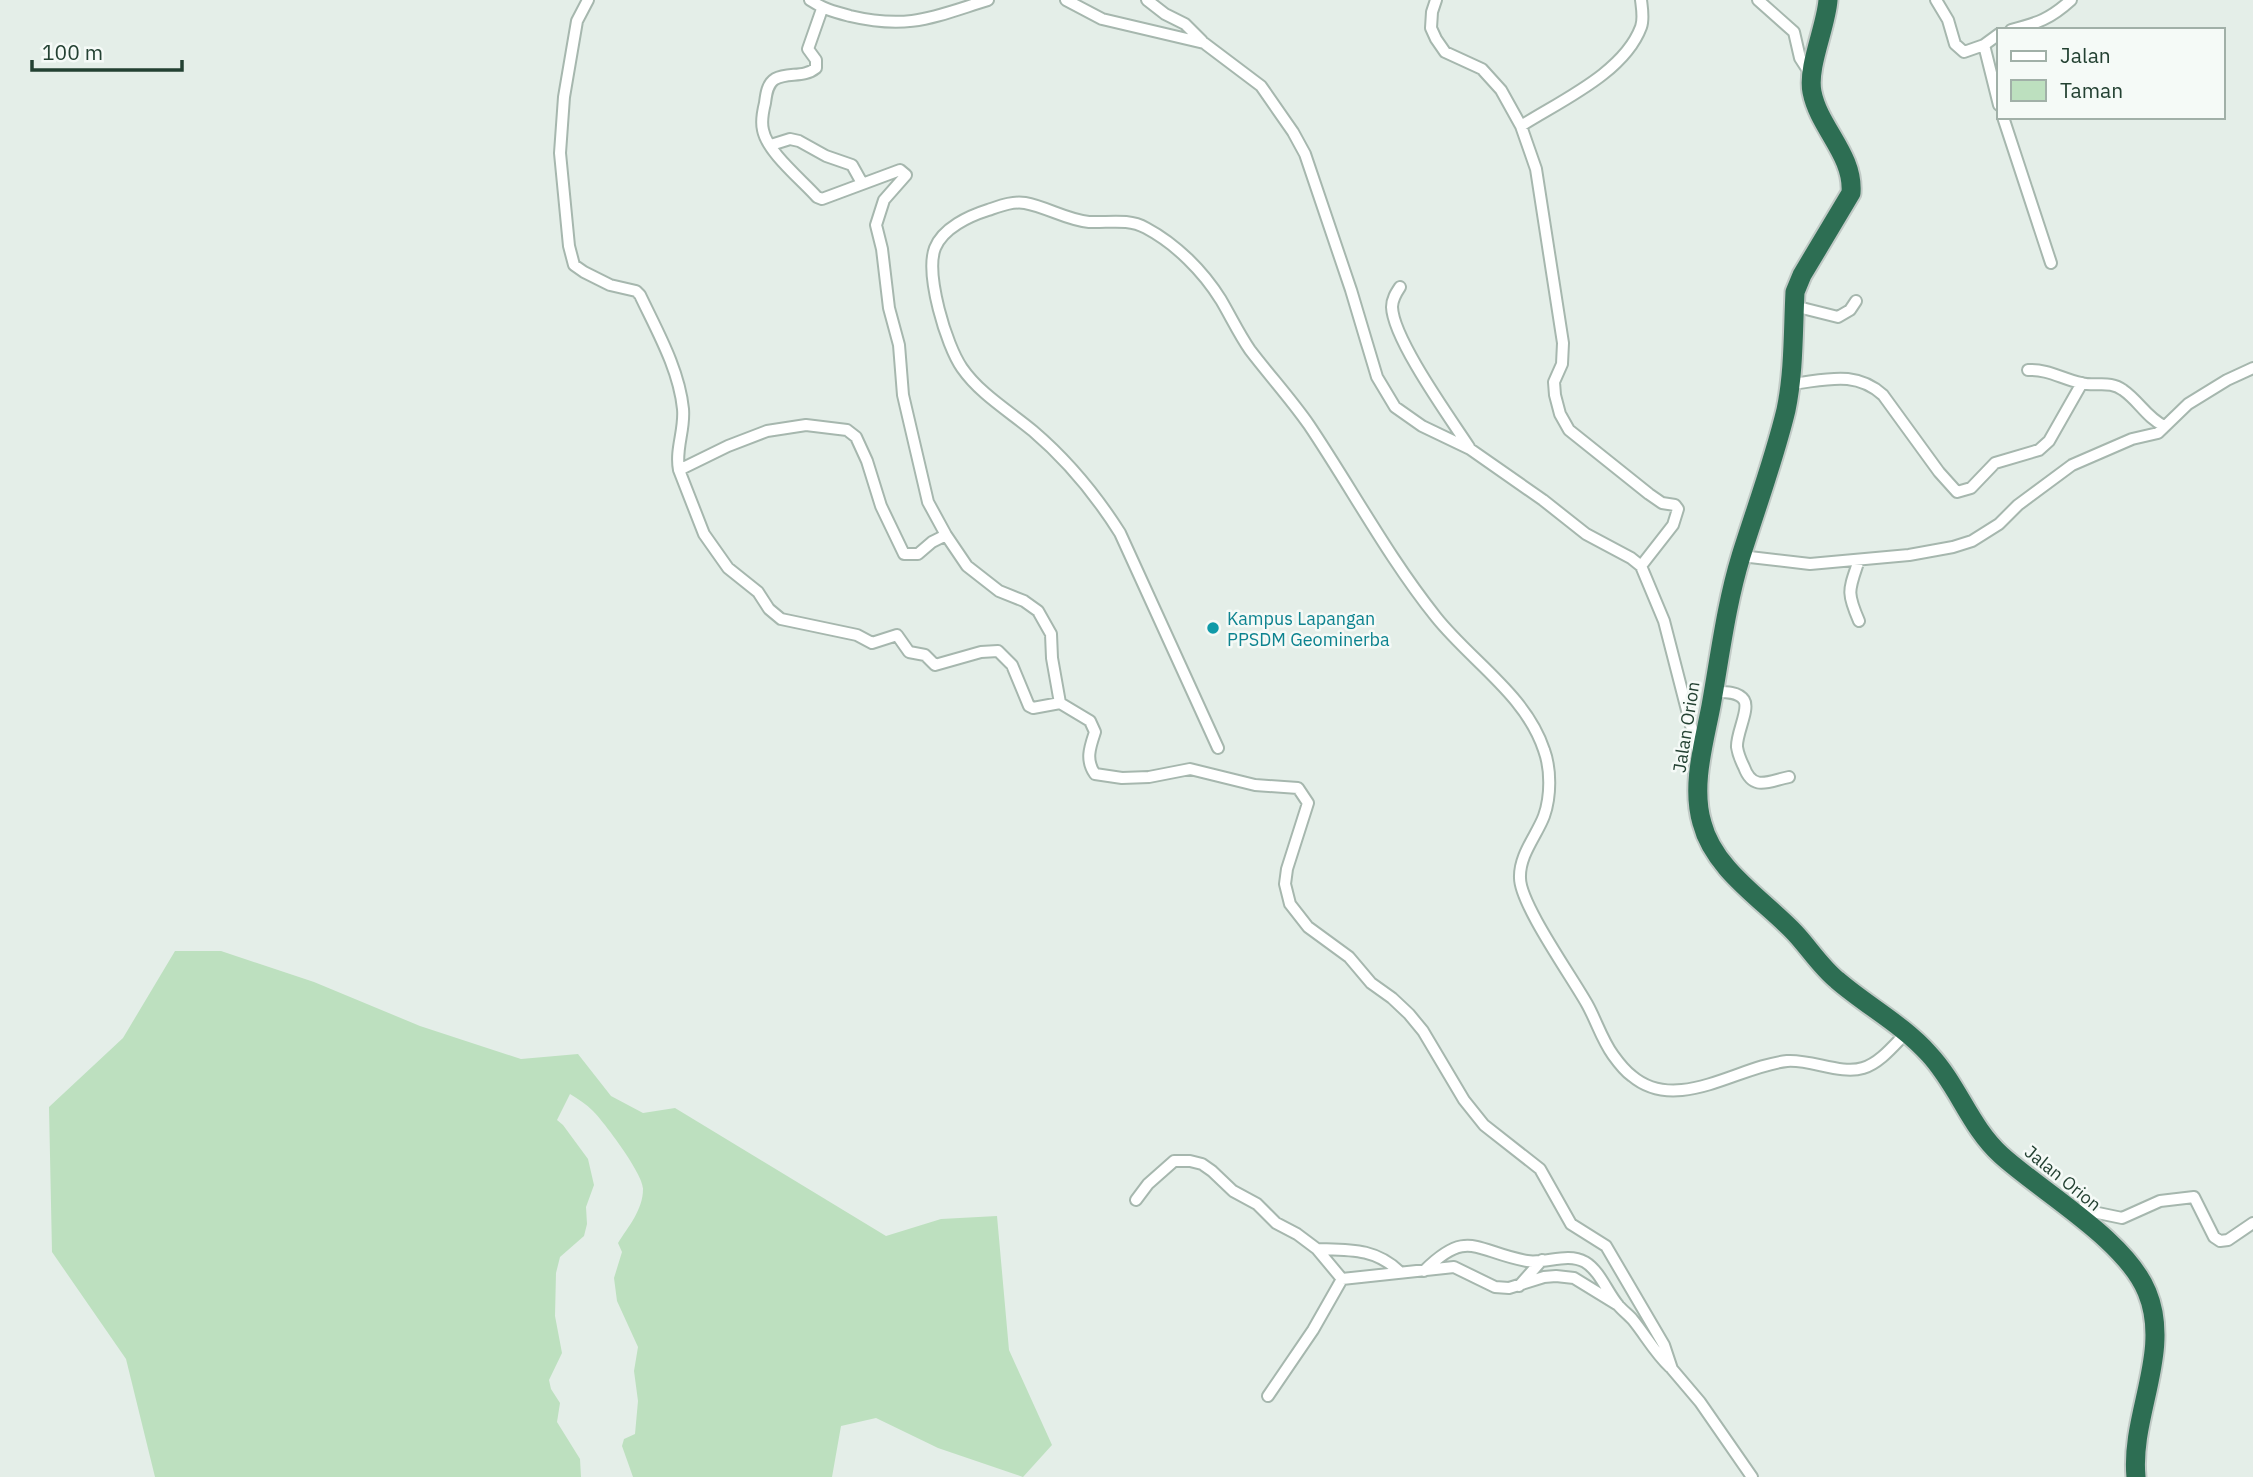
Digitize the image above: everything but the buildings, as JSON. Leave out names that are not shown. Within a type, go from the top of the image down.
[{"type":"highway","name":"Jalan Orion","points":[[1828,0],[1811,75],[1811,90],[1818,112],[1846,160],[1853,178],[1851,193],[1802,275],[1796,292],[1789,384],[1781,428],[1741,556],[1727,614],[1701,760],[1698,787],[1702,826],[1722,861],[1794,931],[1835,979],[1907,1032],[1931,1056],[1946,1075],[1987,1142],[2126,1259],[2148,1293],[2155,1330],[2155,1352],[2138,1430],[2136,1477]]},
{"type":"street","points":[[587,0],[577,21],[564,97],[560,153],[569,246],[575,265],[584,272],[610,285],[636,291],[640,295],[668,356],[683,408],[677,459],[679,470],[704,534],[728,568],[758,592],[769,609],[781,619],[857,635],[872,643],[897,635],[909,652],[925,655],[935,665],[981,652],[998,651],[1012,665],[1029,706],[1033,708],[1060,703],[1090,721],[1095,732],[1089,752],[1091,770],[1095,774],[1149,778],[1190,769],[1255,785],[1290,786],[1304,794],[1307,803],[1285,884],[1290,904],[1308,927],[1349,957],[1371,983],[1409,1014],[1423,1031],[1464,1100],[1485,1125],[1540,1169],[1571,1224],[1606,1246],[1664,1345],[1672,1369]]},
{"type":"street","points":[[810,0],[822,9],[877,22],[895,23],[927,19],[988,0]]},
{"type":"street","points":[[1066,0],[1102,19],[1204,43]]},
{"type":"street","points":[[1147,0],[1165,14],[1185,24],[1204,43],[1261,86],[1293,132],[1305,154],[1377,377],[1395,407],[1422,426],[1470,449],[1586,534],[1641,566],[1664,621],[1693,739],[1701,760]]},
{"type":"street","points":[[1436,0],[1431,28],[1436,39],[1445,52],[1482,69],[1501,90],[1521,126],[1536,169],[1563,343],[1562,363],[1554,382],[1560,414],[1569,429],[1613,467],[1662,503],[1675,505],[1678,509],[1673,526],[1641,566]]},
{"type":"street","points":[[1521,126],[1601,78],[1628,51],[1642,25],[1642,0]]},
{"type":"street","points":[[1758,0],[1794,32],[1800,58],[1811,75]]},
{"type":"street","points":[[1936,0],[1948,20],[1959,49],[1964,52],[1984,45],[1997,35]]},
{"type":"street","points":[[2018,28],[2041,22],[2071,0]]},
{"type":"street","points":[[822,9],[808,49],[816,60],[816,68],[810,74],[777,78],[767,90],[763,132],[784,162],[822,199],[900,170],[906,175],[884,200],[876,225],[882,249],[889,308],[899,345],[903,395],[928,502],[967,566],[999,591],[1024,601],[1038,611],[1051,634],[1052,658],[1060,703]]},
{"type":"street","points":[[1984,45],[1997,97]]},
{"type":"street","points":[[2004,119],[2051,263]]},
{"type":"street","points":[[771,145],[790,139],[799,141],[826,156],[852,165],[862,183]]},
{"type":"street","points":[[1218,748],[1120,533],[1102,505],[1033,431],[1005,410],[961,367],[944,333],[933,262],[936,247],[945,234],[970,215],[1010,202],[1025,203],[1084,222],[1122,221],[1143,226],[1199,270],[1249,349],[1287,393],[1312,430],[1408,581],[1440,622],[1520,705],[1539,735],[1547,756],[1549,778],[1545,813],[1532,837],[1519,879],[1529,905],[1588,1006],[1610,1052],[1629,1074],[1647,1087],[1666,1092],[1728,1080],[1786,1061],[1861,1069],[1878,1060],[1907,1032]]},
{"type":"street","points":[[1400,287],[1392,306],[1402,338],[1470,449]]},
{"type":"street","points":[[1794,306],[1838,317],[1850,310],[1856,301]]},
{"type":"street","points":[[1741,556],[1810,564],[1909,555],[1972,541],[1999,524],[2018,505],[2072,465],[2132,439],[2158,433],[2188,404],[2253,368]]},
{"type":"street","points":[[2028,370],[2042,369],[2082,383],[2111,383],[2123,389],[2152,420],[2164,426]]},
{"type":"street","points":[[1789,384],[1843,377],[1872,385],[1883,395],[1939,472],[1957,492],[1971,488],[1995,463],[2039,450],[2049,441],[2082,383]]},
{"type":"street","points":[[679,470],[766,431],[806,425],[847,430],[856,437],[867,461],[881,506],[904,554],[918,554],[946,535]]},
{"type":"street","points":[[1858,560],[1849,584],[1849,592],[1859,621]]},
{"type":"street","points":[[1714,692],[1735,693],[1743,698],[1746,706],[1737,735],[1737,749],[1746,774],[1752,781],[1758,784],[1789,776]]},
{"type":"street","points":[[1136,1200],[1168,1164],[1174,1161],[1202,1164],[1233,1191],[1257,1204],[1276,1223],[1317,1249],[1342,1279]]},
{"type":"street","points":[[2068,1208],[2122,1218],[2160,1201],[2194,1197],[2217,1240],[2228,1240],[2253,1223]]},
{"type":"street","points":[[1424,1272],[1442,1253],[1471,1245],[1529,1261],[1576,1259],[1586,1263],[1595,1271],[1654,1352],[1700,1402],[1752,1477]]},
{"type":"street","points":[[1317,1249],[1372,1254],[1400,1272]]},
{"type":"street","points":[[1519,1286],[1542,1259]]},
{"type":"street","points":[[1342,1279],[1454,1267],[1495,1287],[1519,1286],[1544,1277],[1574,1278],[1618,1305]]},
{"type":"street","points":[[1268,1396],[1313,1330],[1342,1279]]},
{"type":"green space","points":[[175,951],[221,951],[314,982],[420,1026],[521,1059],[578,1054],[611,1096],[643,1113],[675,1108],[886,1236],[941,1219],[997,1216],[1009,1350],[1052,1445],[1023,1477],[938,1448],[876,1418],[841,1426],[832,1477],[633,1477],[622,1446],[624,1439],[635,1434],[638,1401],[634,1371],[638,1347],[617,1301],[614,1278],[622,1252],[618,1243],[638,1211],[642,1182],[631,1161],[606,1126],[590,1108],[570,1094],[557,1120],[588,1159],[594,1185],[586,1207],[587,1224],[584,1236],[560,1257],[556,1273],[555,1316],[562,1353],[549,1380],[560,1403],[557,1422],[580,1459],[581,1477],[155,1477],[126,1359],[52,1252],[49,1107],[123,1038]]},
{"type":"place","name":"Kampus Lapangan PPSDM Geominerba","points":[[1213,628]]}]
